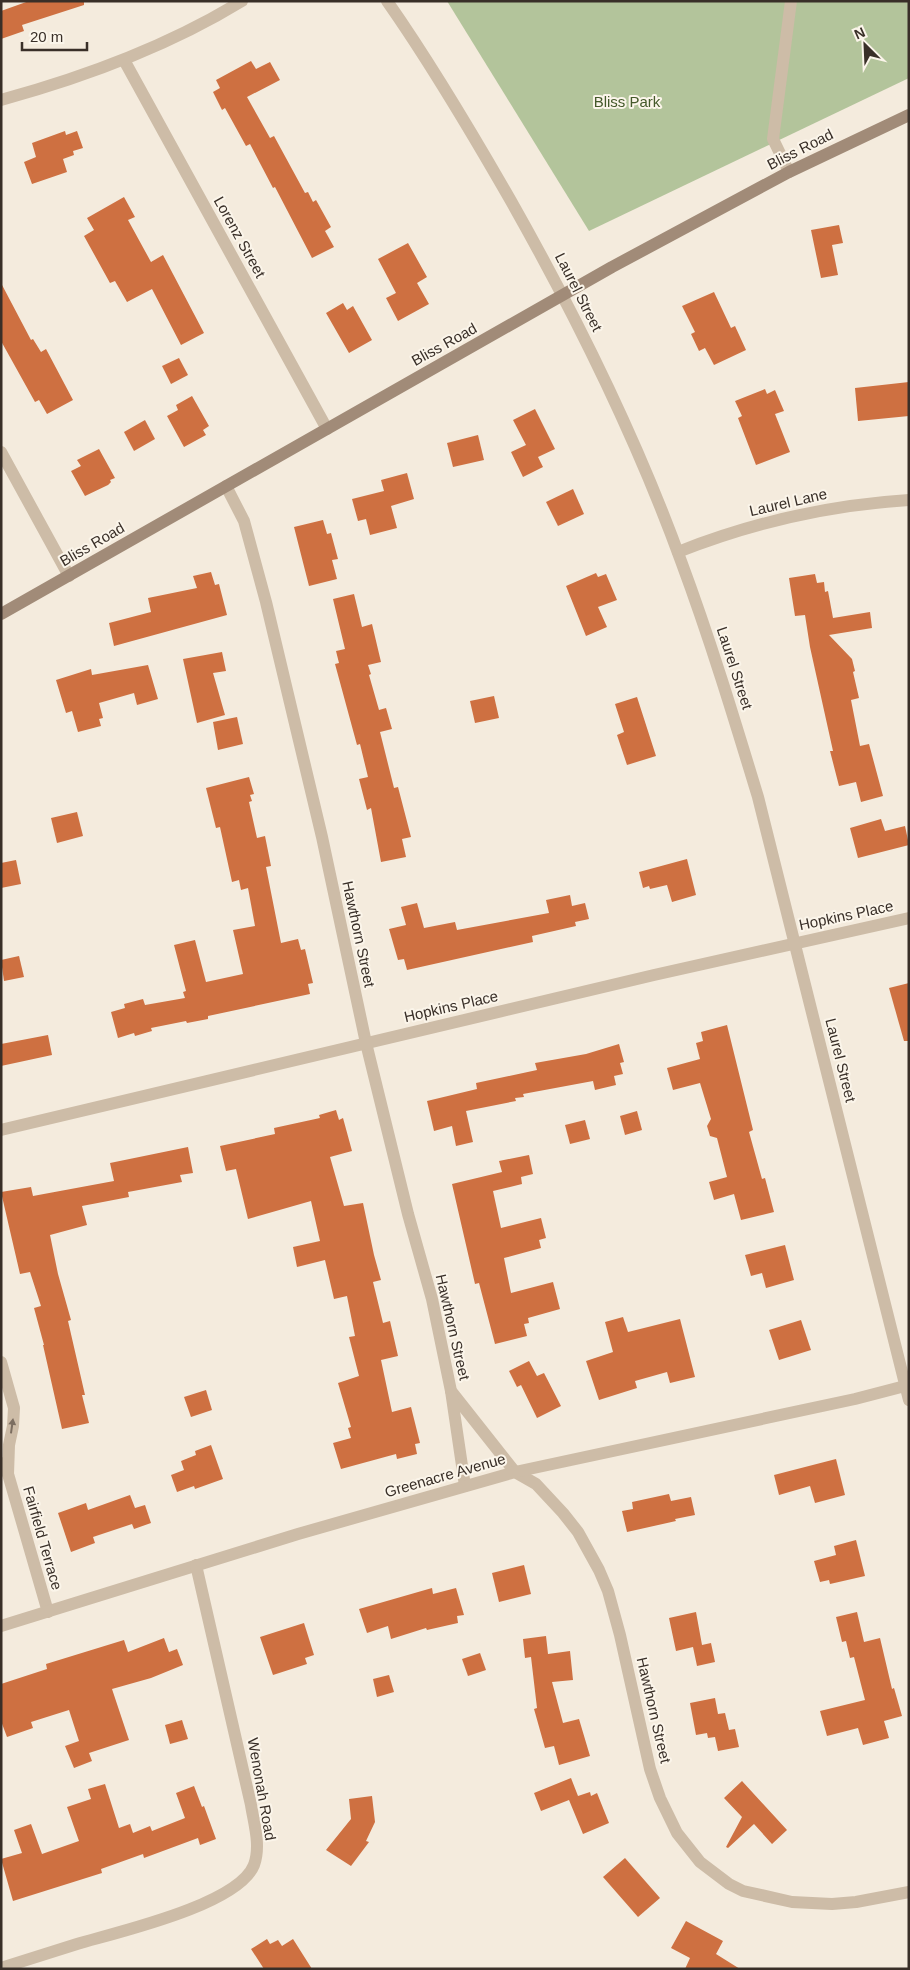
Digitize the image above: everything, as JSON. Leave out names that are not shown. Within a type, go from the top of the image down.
[{"type":"main road","name":"Bliss Road","points":[[1,614],[706,215],[789,172],[909,115]]},
{"type":"street","points":[[1,100],[124,60],[195,29],[242,1]]},
{"type":"street","name":"Laurel Street","points":[[387,1],[484,153],[541,254],[583,336],[629,436],[678,552],[750,769],[909,1400]]},
{"type":"street","points":[[789,172],[774,139],[791,1]]},
{"type":"street","name":"Lorenz Street","points":[[124,60],[327,429]]},
{"type":"street","points":[[1,452],[69,576]]},
{"type":"street","name":"Hawthorn Street","points":[[226,486],[244,521],[266,602],[322,837],[366,1043],[408,1214],[432,1299],[451,1391],[465,1486]]},
{"type":"street","name":"Laurel Lane","points":[[678,552],[724,534],[827,509],[881,501],[909,500]]},
{"type":"street","name":"Hopkins Place","points":[[1,1130],[366,1043],[909,918]]},
{"type":"street","name":"Fairfield Terrace","points":[[1,1362],[14,1408],[13,1426],[4,1469],[48,1612]]},
{"type":"street","name":"Greenacre Avenue","points":[[1,1626],[196,1565],[515,1472],[855,1399],[905,1386]]},
{"type":"street","name":"Hawthorn Street","points":[[451,1391],[515,1472],[536,1484],[563,1513],[578,1532],[599,1570],[608,1591],[620,1635],[650,1769],[660,1798],[677,1833],[700,1862],[729,1884],[743,1890],[792,1902],[832,1904],[909,1892]]},
{"type":"street","name":"Wenonah Road","points":[[1,1968],[188,1910],[234,1888],[245,1879],[254,1866],[257,1839],[251,1805],[196,1565]]},
{"type":"green space","name":"Bliss Park","points":[[447,1],[909,1],[909,78],[589,231]]},
{"type":"building","points":[[29,1],[84,1],[84,5],[22,25],[24,31],[1,39],[1,11]]},
{"type":"building","points":[[251,61],[256,69],[270,62],[280,80],[247,97],[270,138],[274,136],[305,193],[308,192],[313,202],[316,200],[331,227],[325,231],[334,247],[312,258],[250,144],[246,146],[225,108],[222,110],[213,92],[220,88],[216,80]]},
{"type":"building","points":[[65,131],[66,135],[77,131],[83,148],[73,151],[74,155],[63,159],[67,172],[32,184],[24,162],[36,157],[32,143]]},
{"type":"building","points":[[124,197],[135,217],[128,220],[151,262],[163,255],[204,333],[181,345],[152,289],[127,302],[115,281],[110,283],[84,236],[94,230],[87,218]]},
{"type":"building","points":[[839,225],[843,243],[832,245],[838,275],[821,278],[811,230]]},
{"type":"building","points":[[408,243],[427,277],[417,283],[429,304],[398,321],[386,298],[396,293],[378,259]]},
{"type":"building","points":[[1,283],[31,340],[33,339],[41,352],[46,349],[73,400],[47,414],[39,400],[35,402],[1,341]]},
{"type":"building","points":[[714,292],[731,328],[735,326],[746,350],[714,365],[705,348],[699,351],[691,334],[695,332],[682,306]]},
{"type":"building","points":[[343,303],[347,310],[353,306],[372,340],[349,353],[326,313]]},
{"type":"building","points":[[179,358],[188,375],[171,384],[162,366]]},
{"type":"building","points":[[909,382],[909,416],[858,421],[855,388]]},
{"type":"building","points":[[765,389],[767,394],[775,390],[784,411],[775,414],[790,452],[756,465],[738,418],[742,416],[735,401]]},
{"type":"building","points":[[192,396],[209,426],[203,430],[206,435],[184,447],[167,416],[178,410],[176,405]]},
{"type":"building","points":[[535,409],[555,449],[538,457],[543,467],[523,477],[511,452],[526,445],[513,420]]},
{"type":"building","points":[[145,420],[155,439],[134,451],[124,432]]},
{"type":"building","points":[[478,435],[484,460],[453,467],[447,443]]},
{"type":"building","points":[[99,449],[115,478],[110,480],[111,482],[108,485],[85,496],[71,471],[81,466],[77,460]]},
{"type":"building","points":[[407,473],[414,499],[391,506],[397,528],[370,535],[366,519],[358,521],[352,499],[384,491],[381,480]]},
{"type":"building","points":[[573,489],[584,514],[558,526],[546,502]]},
{"type":"building","points":[[323,520],[327,534],[331,533],[338,559],[332,560],[337,579],[309,586],[294,527]]},
{"type":"building","points":[[211,572],[215,585],[219,584],[227,615],[114,646],[109,623],[151,612],[148,598],[197,588],[193,576]]},
{"type":"building","points":[[596,573],[598,577],[606,574],[617,600],[598,607],[607,627],[586,636],[566,586]]},
{"type":"building","points":[[815,574],[817,583],[824,582],[825,592],[828,591],[833,618],[870,612],[872,628],[829,635],[852,659],[859,698],[851,700],[860,746],[869,744],[883,796],[861,802],[856,782],[839,786],[830,751],[833,751],[810,647],[805,615],[795,616],[789,578]]},
{"type":"building","points":[[354,594],[362,627],[372,624],[381,662],[368,665],[371,674],[369,675],[379,710],[386,708],[392,729],[380,732],[394,788],[398,787],[411,837],[402,839],[406,857],[381,862],[371,808],[367,810],[359,779],[368,777],[360,744],[357,745],[335,664],[339,663],[336,651],[345,649],[333,599]]},
{"type":"building","points":[[222,652],[226,671],[213,673],[225,715],[197,723],[183,659]]},
{"type":"building","points":[[148,665],[158,699],[137,705],[134,693],[99,703],[103,718],[99,719],[101,726],[78,732],[72,711],[66,713],[56,680],[91,669],[92,675]]},
{"type":"building","points":[[494,696],[499,718],[475,723],[470,701]]},
{"type":"building","points":[[637,697],[656,756],[627,765],[617,735],[624,732],[615,704]]},
{"type":"building","points":[[237,717],[243,744],[218,750],[213,722]]},
{"type":"building","points":[[249,777],[254,794],[250,795],[252,801],[249,802],[257,838],[265,836],[271,866],[266,867],[281,943],[298,939],[301,950],[305,949],[313,983],[308,984],[310,994],[208,1016],[208,1019],[151,1028],[152,1031],[135,1036],[134,1033],[118,1038],[111,1012],[125,1008],[124,1004],[143,999],[145,1005],[185,998],[183,992],[186,991],[174,945],[195,940],[206,982],[243,974],[233,930],[255,926],[248,888],[241,890],[239,880],[232,882],[220,827],[216,828],[206,788]]},
{"type":"building","points":[[77,812],[83,836],[57,843],[51,818]]},
{"type":"building","points":[[881,819],[885,831],[905,826],[909,845],[858,858],[850,828]]},
{"type":"building","points":[[687,859],[696,895],[672,902],[667,885],[650,889],[649,886],[643,888],[639,872]]},
{"type":"building","points":[[16,860],[21,884],[1,888],[1,863]]},
{"type":"building","points":[[570,895],[572,906],[585,903],[589,919],[575,922],[576,926],[532,936],[533,942],[407,970],[404,959],[398,960],[389,929],[406,925],[401,907],[417,903],[424,928],[455,922],[457,930],[549,913],[546,900]]},
{"type":"building","points":[[19,956],[24,977],[4,981],[1,960]]},
{"type":"building","points":[[909,983],[909,1041],[904,1041],[889,988]]},
{"type":"building","points":[[727,1025],[753,1130],[749,1132],[762,1179],[765,1178],[774,1212],[741,1220],[734,1194],[714,1200],[709,1182],[727,1177],[717,1138],[710,1136],[707,1126],[711,1119],[700,1083],[673,1090],[667,1068],[700,1059],[696,1043],[703,1041],[701,1032]]},
{"type":"building","points":[[48,1035],[52,1055],[1,1066],[1,1044]]},
{"type":"building","points":[[619,1044],[624,1062],[620,1063],[623,1074],[614,1076],[616,1085],[595,1090],[593,1081],[523,1094],[524,1097],[515,1098],[516,1101],[466,1111],[473,1142],[456,1146],[452,1126],[434,1131],[427,1101],[477,1089],[476,1083],[537,1070],[535,1063],[586,1054]]},
{"type":"building","points":[[336,1110],[339,1120],[343,1118],[352,1151],[330,1157],[344,1206],[363,1203],[381,1280],[373,1282],[383,1323],[390,1321],[398,1356],[381,1360],[392,1412],[411,1407],[420,1443],[415,1444],[417,1454],[397,1459],[396,1454],[341,1469],[333,1443],[351,1438],[348,1428],[351,1427],[338,1383],[359,1376],[349,1337],[355,1336],[347,1296],[334,1299],[325,1260],[297,1267],[293,1247],[320,1241],[311,1201],[248,1219],[236,1169],[226,1171],[220,1146],[275,1134],[274,1128],[320,1118],[319,1115]]},
{"type":"building","points":[[637,1111],[642,1130],[625,1135],[620,1116]]},
{"type":"building","points":[[585,1120],[590,1139],[570,1144],[565,1125]]},
{"type":"building","points":[[188,1147],[193,1173],[180,1175],[182,1182],[128,1192],[129,1197],[82,1206],[87,1225],[50,1235],[58,1274],[71,1320],[68,1321],[85,1395],[82,1395],[89,1423],[62,1429],[34,1308],[41,1306],[30,1272],[20,1274],[1,1192],[31,1187],[33,1196],[114,1181],[110,1163]]},
{"type":"building","points":[[529,1155],[533,1174],[521,1177],[522,1184],[493,1191],[501,1228],[541,1218],[546,1238],[539,1240],[541,1248],[504,1258],[511,1293],[553,1282],[560,1309],[528,1318],[529,1323],[524,1324],[527,1336],[495,1344],[479,1283],[475,1284],[452,1184],[502,1172],[499,1161]]},
{"type":"building","points":[[785,1245],[794,1280],[766,1288],[762,1273],[751,1276],[745,1255]]},
{"type":"building","points":[[623,1317],[628,1332],[680,1319],[695,1377],[670,1383],[667,1372],[635,1381],[637,1388],[599,1400],[586,1361],[613,1352],[605,1322]]},
{"type":"building","points":[[801,1320],[811,1350],[779,1360],[769,1330]]},
{"type":"building","points":[[529,1361],[537,1376],[544,1373],[561,1406],[537,1418],[521,1385],[517,1387],[509,1371]]},
{"type":"building","points":[[206,1390],[212,1410],[191,1417],[184,1397]]},
{"type":"building","points":[[211,1445],[223,1479],[195,1489],[194,1486],[177,1492],[171,1475],[184,1470],[181,1461],[196,1455],[195,1451]]},
{"type":"building","points":[[836,1459],[845,1495],[815,1503],[810,1486],[779,1495],[774,1475]]},
{"type":"building","points":[[669,1494],[671,1501],[691,1497],[695,1515],[627,1532],[622,1511],[633,1509],[632,1502]]},
{"type":"building","points":[[130,1495],[135,1508],[145,1505],[151,1523],[134,1529],[132,1524],[93,1537],[95,1543],[71,1552],[58,1513],[86,1503],[88,1510]]},
{"type":"building","points":[[856,1540],[865,1576],[830,1584],[829,1580],[820,1582],[814,1561],[836,1555],[834,1546]]},
{"type":"building","points":[[524,1565],[531,1594],[499,1602],[492,1573]]},
{"type":"building","points":[[432,1588],[433,1594],[456,1588],[464,1615],[457,1616],[458,1623],[427,1630],[426,1628],[391,1639],[388,1626],[367,1633],[359,1609]]},
{"type":"building","points":[[696,1612],[702,1645],[711,1643],[715,1662],[697,1666],[693,1647],[676,1651],[669,1618]]},
{"type":"building","points":[[857,1612],[864,1642],[880,1638],[892,1689],[894,1688],[902,1716],[884,1721],[889,1738],[863,1745],[858,1728],[827,1736],[820,1711],[865,1700],[854,1657],[850,1658],[846,1641],[842,1642],[836,1617]]},
{"type":"building","points":[[304,1623],[314,1655],[305,1658],[307,1664],[273,1675],[260,1637]]},
{"type":"building","points":[[546,1636],[548,1654],[570,1651],[573,1680],[552,1682],[563,1723],[579,1719],[590,1756],[559,1765],[554,1746],[545,1748],[534,1709],[537,1708],[531,1657],[525,1658],[523,1639]]},
{"type":"building","points":[[164,1638],[169,1652],[177,1649],[183,1665],[151,1678],[112,1689],[129,1740],[89,1753],[92,1761],[74,1768],[65,1746],[79,1741],[69,1710],[31,1722],[33,1728],[7,1737],[1,1721],[1,1684],[47,1669],[46,1664],[124,1640],[128,1652]]},
{"type":"building","points":[[480,1653],[486,1670],[468,1676],[462,1659]]},
{"type":"building","points":[[389,1675],[394,1692],[377,1697],[373,1679]]},
{"type":"building","points":[[715,1698],[718,1714],[725,1713],[729,1730],[735,1729],[739,1747],[718,1751],[715,1737],[708,1738],[707,1733],[696,1735],[690,1703]]},
{"type":"building","points":[[182,1720],[188,1739],[170,1744],[165,1725]]},
{"type":"building","points":[[571,1778],[578,1796],[590,1792],[591,1796],[597,1793],[609,1823],[583,1834],[569,1800],[541,1811],[534,1793]]},
{"type":"building","points":[[742,1781],[787,1830],[772,1844],[754,1824],[728,1848],[726,1847],[742,1817],[724,1798]]},
{"type":"building","points":[[105,1784],[119,1828],[130,1824],[133,1833],[150,1826],[152,1831],[185,1818],[176,1793],[194,1786],[202,1807],[204,1806],[216,1839],[200,1845],[198,1838],[144,1858],[143,1854],[101,1869],[102,1873],[13,1901],[1,1859],[22,1853],[14,1830],[31,1824],[42,1854],[79,1841],[67,1807],[91,1799],[88,1789]]},
{"type":"building","points":[[372,1796],[375,1822],[366,1841],[369,1842],[351,1866],[326,1850],[351,1819],[349,1799]]},
{"type":"building","points":[[625,1858],[660,1898],[638,1917],[603,1877]]},
{"type":"building","points":[[686,1921],[723,1941],[716,1954],[740,1969],[685,1969],[690,1958],[671,1948]]},
{"type":"building","points":[[267,1939],[270,1944],[278,1940],[282,1946],[293,1939],[312,1969],[264,1969],[251,1949]]}]
